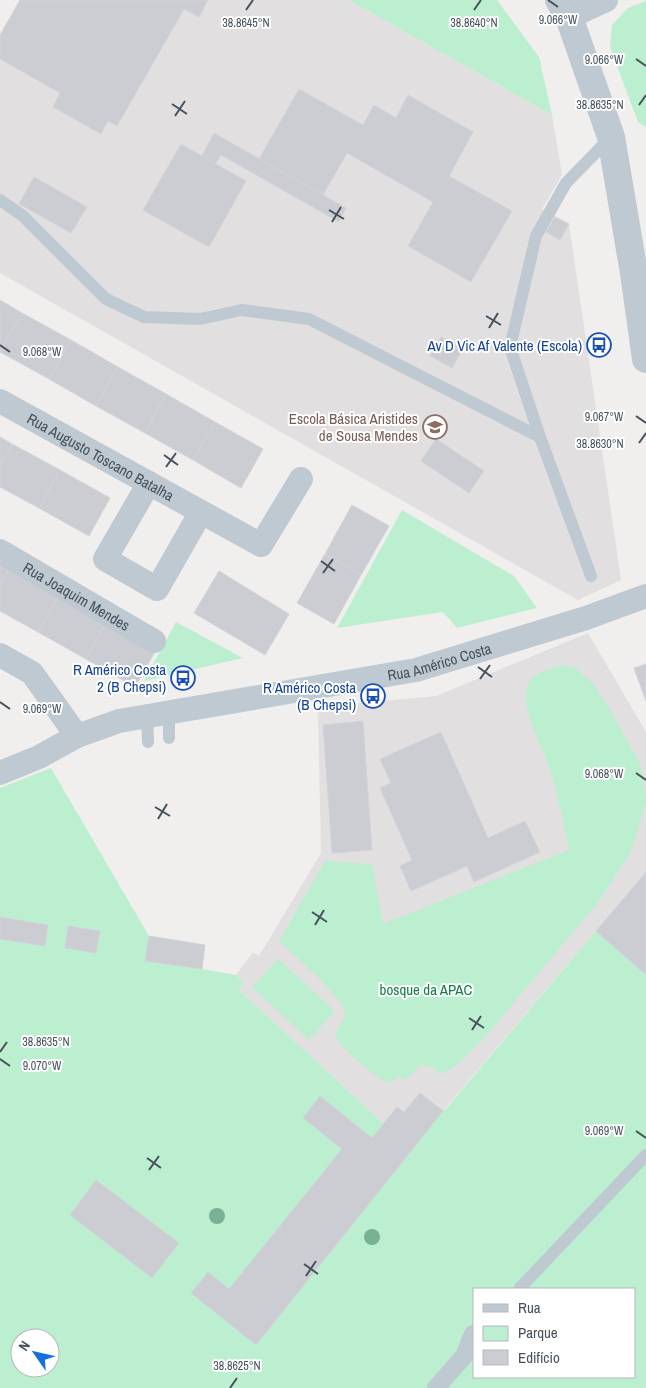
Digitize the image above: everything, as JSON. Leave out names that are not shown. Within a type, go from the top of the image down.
[{"type":"street","points":[[606,0],[564,8],[611,137],[634,273],[646,359]]},
{"type":"street","name":"Rua Augusto Toscano Batalha","points":[[0,401],[261,545],[301,480]]},
{"type":"street","points":[[149,483],[105,559],[157,589],[201,512]]},
{"type":"street","name":"Rua Joaquim Mendes","points":[[0,551],[154,641]]},
{"type":"street","name":"Rua Américo Costa","points":[[0,773],[40,757],[77,736],[118,721],[416,670],[586,618],[646,596]]},
{"type":"street","points":[[0,655],[32,673],[77,736]]},
{"type":"street","points":[[436,1388],[464,1356],[473,1335]]},
{"type":"lane","points":[[591,576],[540,437],[510,347],[536,236],[566,183],[611,137]]},
{"type":"lane","points":[[0,200],[24,216],[106,299],[144,317],[200,319],[242,310],[309,319],[540,437]]},
{"type":"lane","points":[[158,714],[169,738]]},
{"type":"lane","points":[[148,742],[158,714]]},
{"type":"lane","points":[[520,1288],[646,1155]]},
{"type":"shaded area","name":"Escola Básica Aristides de Sousa Mendes","points":[[20,0],[348,0],[552,115],[562,175],[542,209],[569,224],[621,580],[578,600],[0,273],[0,35]]},
{"type":"shaded area","points":[[588,633],[646,732],[646,872],[443,1111],[404,1112],[383,1123],[239,990],[244,983],[236,975],[253,952],[259,956],[321,853],[318,707],[436,696]]},
{"type":"green space","points":[[348,0],[497,0],[539,57],[552,115]]},
{"type":"green space","points":[[646,1],[646,127],[638,122],[610,47],[612,25],[628,8]]},
{"type":"green space","points":[[402,510],[514,576],[537,608],[457,628],[443,612],[337,628]]},
{"type":"green space","points":[[176,622],[243,658],[144,681]]},
{"type":"green space","name":"bosque da APAC","points":[[560,665],[574,667],[592,683],[609,708],[641,765],[646,802],[631,852],[599,901],[485,1037],[455,1067],[442,1074],[432,1067],[421,1065],[405,1080],[399,1076],[391,1082],[386,1081],[362,1064],[340,1043],[336,1034],[345,1013],[339,1001],[279,941],[325,861],[372,864],[383,924],[569,850],[556,790],[526,703],[526,693],[530,680],[542,672]]},
{"type":"green space","points":[[51,768],[149,936],[205,945],[202,969],[236,975],[244,983],[239,990],[383,1123],[397,1107],[405,1112],[420,1093],[444,1111],[596,931],[646,975],[646,1388],[0,1388],[0,788]]},
{"type":"green space","points":[[278,959],[335,1011],[309,1040],[252,987]]},
{"type":"building","points":[[20,0],[208,0],[199,17],[184,9],[117,126],[108,121],[101,134],[53,107],[60,93],[0,59],[0,35]]},
{"type":"building","points":[[299,89],[363,125],[374,105],[396,118],[408,95],[473,132],[449,176],[512,211],[471,282],[408,246],[433,202],[347,153],[323,195],[259,159]]},
{"type":"building","points":[[214,133],[346,208],[339,222],[221,155],[215,164],[202,156]]},
{"type":"building","points":[[181,144],[246,181],[209,247],[143,210]]},
{"type":"building","points":[[34,177],[87,207],[71,233],[19,204]]},
{"type":"building","points":[[555,217],[569,224],[560,240],[546,232]]},
{"type":"building","points":[[0,300],[22,313],[0,352]]},
{"type":"building","points":[[22,313],[71,340],[49,379],[0,352]]},
{"type":"building","points":[[441,337],[463,349],[452,368],[430,356]]},
{"type":"building","points":[[71,340],[118,367],[96,406],[49,379]]},
{"type":"building","points":[[118,367],[166,394],[145,433],[96,406]]},
{"type":"building","points":[[166,394],[215,422],[193,460],[145,433]]},
{"type":"building","points":[[215,422],[263,449],[241,488],[193,460]]},
{"type":"building","points":[[0,437],[12,444],[0,465]]},
{"type":"building","points":[[436,439],[484,471],[469,493],[421,461]]},
{"type":"building","points":[[12,444],[60,470],[39,508],[0,487],[0,465]]},
{"type":"building","points":[[60,470],[110,498],[89,536],[39,508]]},
{"type":"building","points":[[352,505],[389,526],[361,575],[325,554]]},
{"type":"building","points":[[325,554],[361,575],[334,624],[297,603]]},
{"type":"building","points":[[0,562],[10,568],[0,586]]},
{"type":"building","points":[[10,568],[59,595],[38,632],[0,611],[0,586]]},
{"type":"building","points":[[219,571],[289,614],[265,655],[194,613]]},
{"type":"building","points":[[59,595],[107,622],[86,659],[38,632]]},
{"type":"building","points":[[107,622],[156,650],[135,687],[86,659]]},
{"type":"building","points":[[646,664],[646,701],[634,668]]},
{"type":"building","points":[[363,721],[372,850],[332,853],[323,725]]},
{"type":"building","points":[[441,732],[488,838],[525,821],[540,852],[474,882],[467,866],[411,891],[400,866],[412,860],[380,788],[391,783],[380,759]]},
{"type":"building","points":[[646,872],[646,975],[596,931]]},
{"type":"building","points":[[0,917],[48,925],[45,946],[0,939]]},
{"type":"building","points":[[68,926],[100,931],[96,953],[65,948]]},
{"type":"building","points":[[149,936],[205,945],[202,969],[145,961]]},
{"type":"building","points":[[420,1093],[443,1111],[256,1345],[191,1293],[208,1272],[229,1289],[342,1149],[303,1118],[320,1096],[372,1138],[397,1107],[404,1112]]},
{"type":"building","points":[[96,1180],[179,1243],[152,1278],[70,1215]]},
{"type":"place","name":"Av D Vic Af Valente (Escola)","points":[[599,345]]},
{"type":"place","name":"Escola Básica Aristides de Sousa Mendes","points":[[435,427]]},
{"type":"place","name":"R Américo Costa 2 (B Chepsi)","points":[[183,678]]},
{"type":"place","name":"R Américo Costa (B Chepsi)","points":[[373,696]]}]
